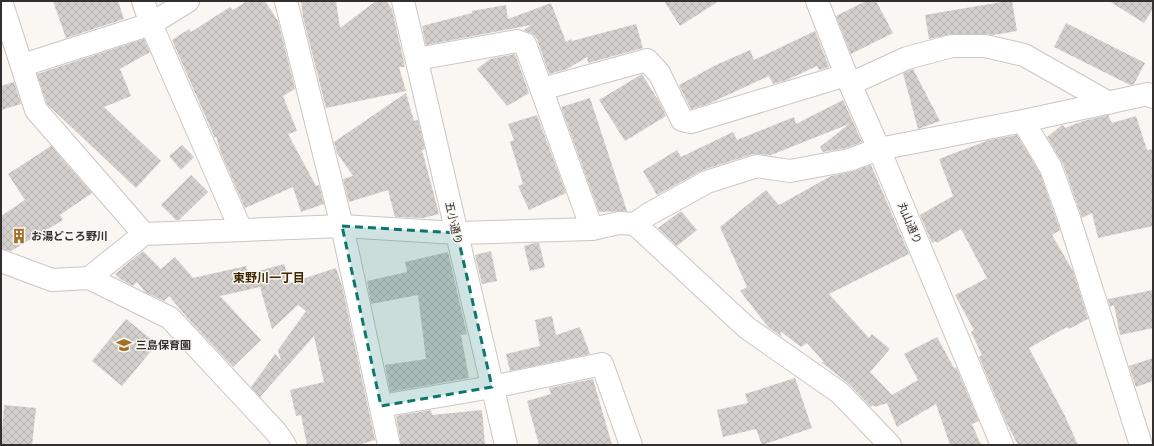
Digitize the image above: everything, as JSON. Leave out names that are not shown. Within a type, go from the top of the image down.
[{"type":"street","points":[[143,1],[151,24],[241,230]]},
{"type":"street","points":[[22,65],[151,24],[188,1]]},
{"type":"street","points":[[286,1],[342,226],[389,445]]},
{"type":"street","name":"五小通り","points":[[403,1],[506,445]]},
{"type":"street","name":"丸山通り","points":[[817,1],[848,80],[879,149],[1002,445]]},
{"type":"street","points":[[1,4],[36,110],[144,234]]},
{"type":"street","points":[[417,59],[517,41],[525,44],[592,229]]},
{"type":"street","points":[[542,89],[647,60],[659,73],[682,120],[691,122],[848,80],[908,58],[952,46],[985,46],[1024,55],[1109,102]]},
{"type":"street","points":[[89,278],[144,234],[342,226],[457,233],[592,229],[619,223],[635,224],[649,214],[707,182],[757,166],[790,172],[848,160],[879,149],[1022,121],[1148,94],[1153,97]]},
{"type":"street","points":[[1022,121],[1052,168],[1141,445]]},
{"type":"street","points":[[635,224],[747,328],[840,393],[890,445]]},
{"type":"street","points":[[1,261],[52,280],[89,278],[170,318],[276,432],[285,445]]},
{"type":"street","points":[[381,406],[492,387],[602,364],[631,445]]},
{"type":"highlighted area","points":[[342,226],[457,233],[492,387],[381,406]]},
{"type":"building","points":[[53,1],[118,1],[124,19],[66,38]]},
{"type":"building","points":[[247,1],[265,1],[278,21],[295,89],[283,96],[297,131],[288,134],[316,186],[319,185],[324,204],[301,212],[293,187],[245,208],[221,153],[216,136],[215,138],[172,40],[189,29],[191,32],[230,7],[233,10]]},
{"type":"building","points":[[301,1],[336,1],[340,28],[376,1],[386,1],[392,9],[405,67],[399,67],[406,91],[326,108],[303,17]]},
{"type":"building","points":[[664,1],[719,1],[680,26]]},
{"type":"building","points":[[866,1],[876,1],[893,33],[851,54],[836,16]]},
{"type":"building","points":[[1012,1],[1017,31],[993,35],[952,34],[929,39],[925,15]]},
{"type":"building","points":[[1109,1],[1153,1],[1153,9],[1144,23]]},
{"type":"building","points":[[551,3],[566,42],[571,39],[572,41],[636,24],[643,48],[588,63],[587,57],[567,69],[549,74],[537,39],[534,35],[524,30],[531,25],[426,45],[422,26],[472,13],[472,11],[506,5],[508,19]]},
{"type":"building","points":[[1066,23],[1145,63],[1134,84],[1130,85],[1054,47]]},
{"type":"building","points":[[815,31],[829,67],[819,70],[817,66],[787,80],[773,84],[769,76],[708,104],[691,109],[679,85],[714,66],[750,50],[754,60]]},
{"type":"building","points":[[144,39],[150,52],[120,69],[131,96],[104,107],[161,161],[136,188],[47,104],[37,74]]},
{"type":"building","points":[[515,54],[529,93],[507,106],[477,69],[490,59]]},
{"type":"building","points":[[913,69],[940,121],[918,129],[903,73]]},
{"type":"building","points":[[642,74],[657,97],[666,116],[625,141],[599,100]]},
{"type":"building","points":[[14,82],[21,104],[1,110],[1,86]]},
{"type":"building","points":[[406,93],[414,121],[418,120],[425,149],[422,150],[439,214],[423,218],[395,217],[388,190],[349,202],[343,179],[353,176],[337,153],[334,142]]},
{"type":"building","points":[[590,98],[627,211],[599,212],[561,107]]},
{"type":"building","points":[[843,100],[862,142],[846,148],[823,152],[820,147],[849,124],[771,155],[753,154],[703,170],[657,195],[643,171],[677,150],[681,157],[733,132],[737,140],[794,117],[796,124]]},
{"type":"building","points":[[537,115],[566,193],[529,210],[518,186],[523,184],[510,142],[514,140],[508,124]]},
{"type":"building","points":[[1108,115],[1112,123],[1136,116],[1147,150],[1153,149],[1153,226],[1098,238],[1092,213],[1082,218],[1063,164],[1047,137],[1063,125],[1065,128],[1083,121]]},
{"type":"building","points":[[1017,135],[1040,173],[1060,230],[1052,235],[1073,271],[1088,319],[1069,329],[1067,327],[1029,348],[1065,416],[1078,445],[1018,445],[1006,422],[979,357],[982,355],[971,332],[974,330],[955,295],[987,278],[961,229],[937,243],[936,241],[932,243],[920,215],[953,196],[939,159],[989,140]]},
{"type":"building","points":[[182,145],[194,157],[181,170],[169,156]]},
{"type":"building","points":[[51,146],[92,193],[60,215],[63,220],[11,251],[1,249],[1,216],[25,200],[8,174]]},
{"type":"building","points":[[871,165],[909,254],[829,294],[869,338],[872,334],[890,349],[870,372],[892,395],[918,380],[904,354],[937,337],[954,368],[956,367],[979,421],[972,424],[981,445],[950,445],[936,404],[897,427],[887,403],[875,407],[873,405],[871,407],[849,384],[821,362],[824,362],[807,343],[801,347],[780,331],[782,337],[768,327],[740,291],[747,287],[720,227],[766,190],[779,205],[831,176],[851,172]]},
{"type":"building","points":[[191,175],[208,192],[179,220],[176,220],[161,205]]},
{"type":"building","points":[[681,211],[697,230],[677,246],[658,228]]},
{"type":"building","points":[[539,243],[545,267],[530,271],[524,246]]},
{"type":"building","points":[[143,251],[161,269],[175,257],[193,278],[246,266],[248,274],[284,264],[290,283],[336,268],[342,286],[375,440],[358,445],[307,445],[301,415],[296,416],[290,390],[324,382],[314,336],[260,397],[251,387],[275,354],[281,361],[278,350],[306,311],[298,305],[272,329],[260,287],[220,296],[261,340],[233,367],[169,296],[164,301],[145,292],[137,282],[133,286],[120,279],[115,274]]},
{"type":"building","points":[[491,251],[497,281],[482,284],[475,255]]},
{"type":"building","points":[[448,252],[467,334],[461,335],[469,378],[390,392],[385,365],[426,359],[418,295],[371,304],[367,281],[407,272],[405,262]]},
{"type":"building","points":[[1153,290],[1153,328],[1120,335],[1114,305],[1110,307],[1108,299]]},
{"type":"building","points":[[552,316],[556,335],[580,327],[590,354],[510,371],[506,354],[540,346],[535,320]]},
{"type":"building","points":[[126,319],[157,344],[122,386],[92,361]]},
{"type":"building","points":[[1153,358],[1153,381],[1136,387],[1129,366]]},
{"type":"building","points":[[795,378],[812,428],[762,445],[756,429],[723,437],[717,410],[748,403],[745,394]]},
{"type":"building","points":[[593,379],[612,445],[539,445],[527,401],[551,394],[549,388]]},
{"type":"building","points":[[4,405],[36,408],[32,445],[1,445]]},
{"type":"building","points":[[431,410],[432,415],[482,410],[485,445],[401,445],[396,416]]},
{"type":"place","name":"お湯どころ野川","points":[[19,236]]},
{"type":"place","name":"三島保育園","points":[[124,345]]},
{"type":"district","name":"東野川一丁目","points":[[269,278]]}]
